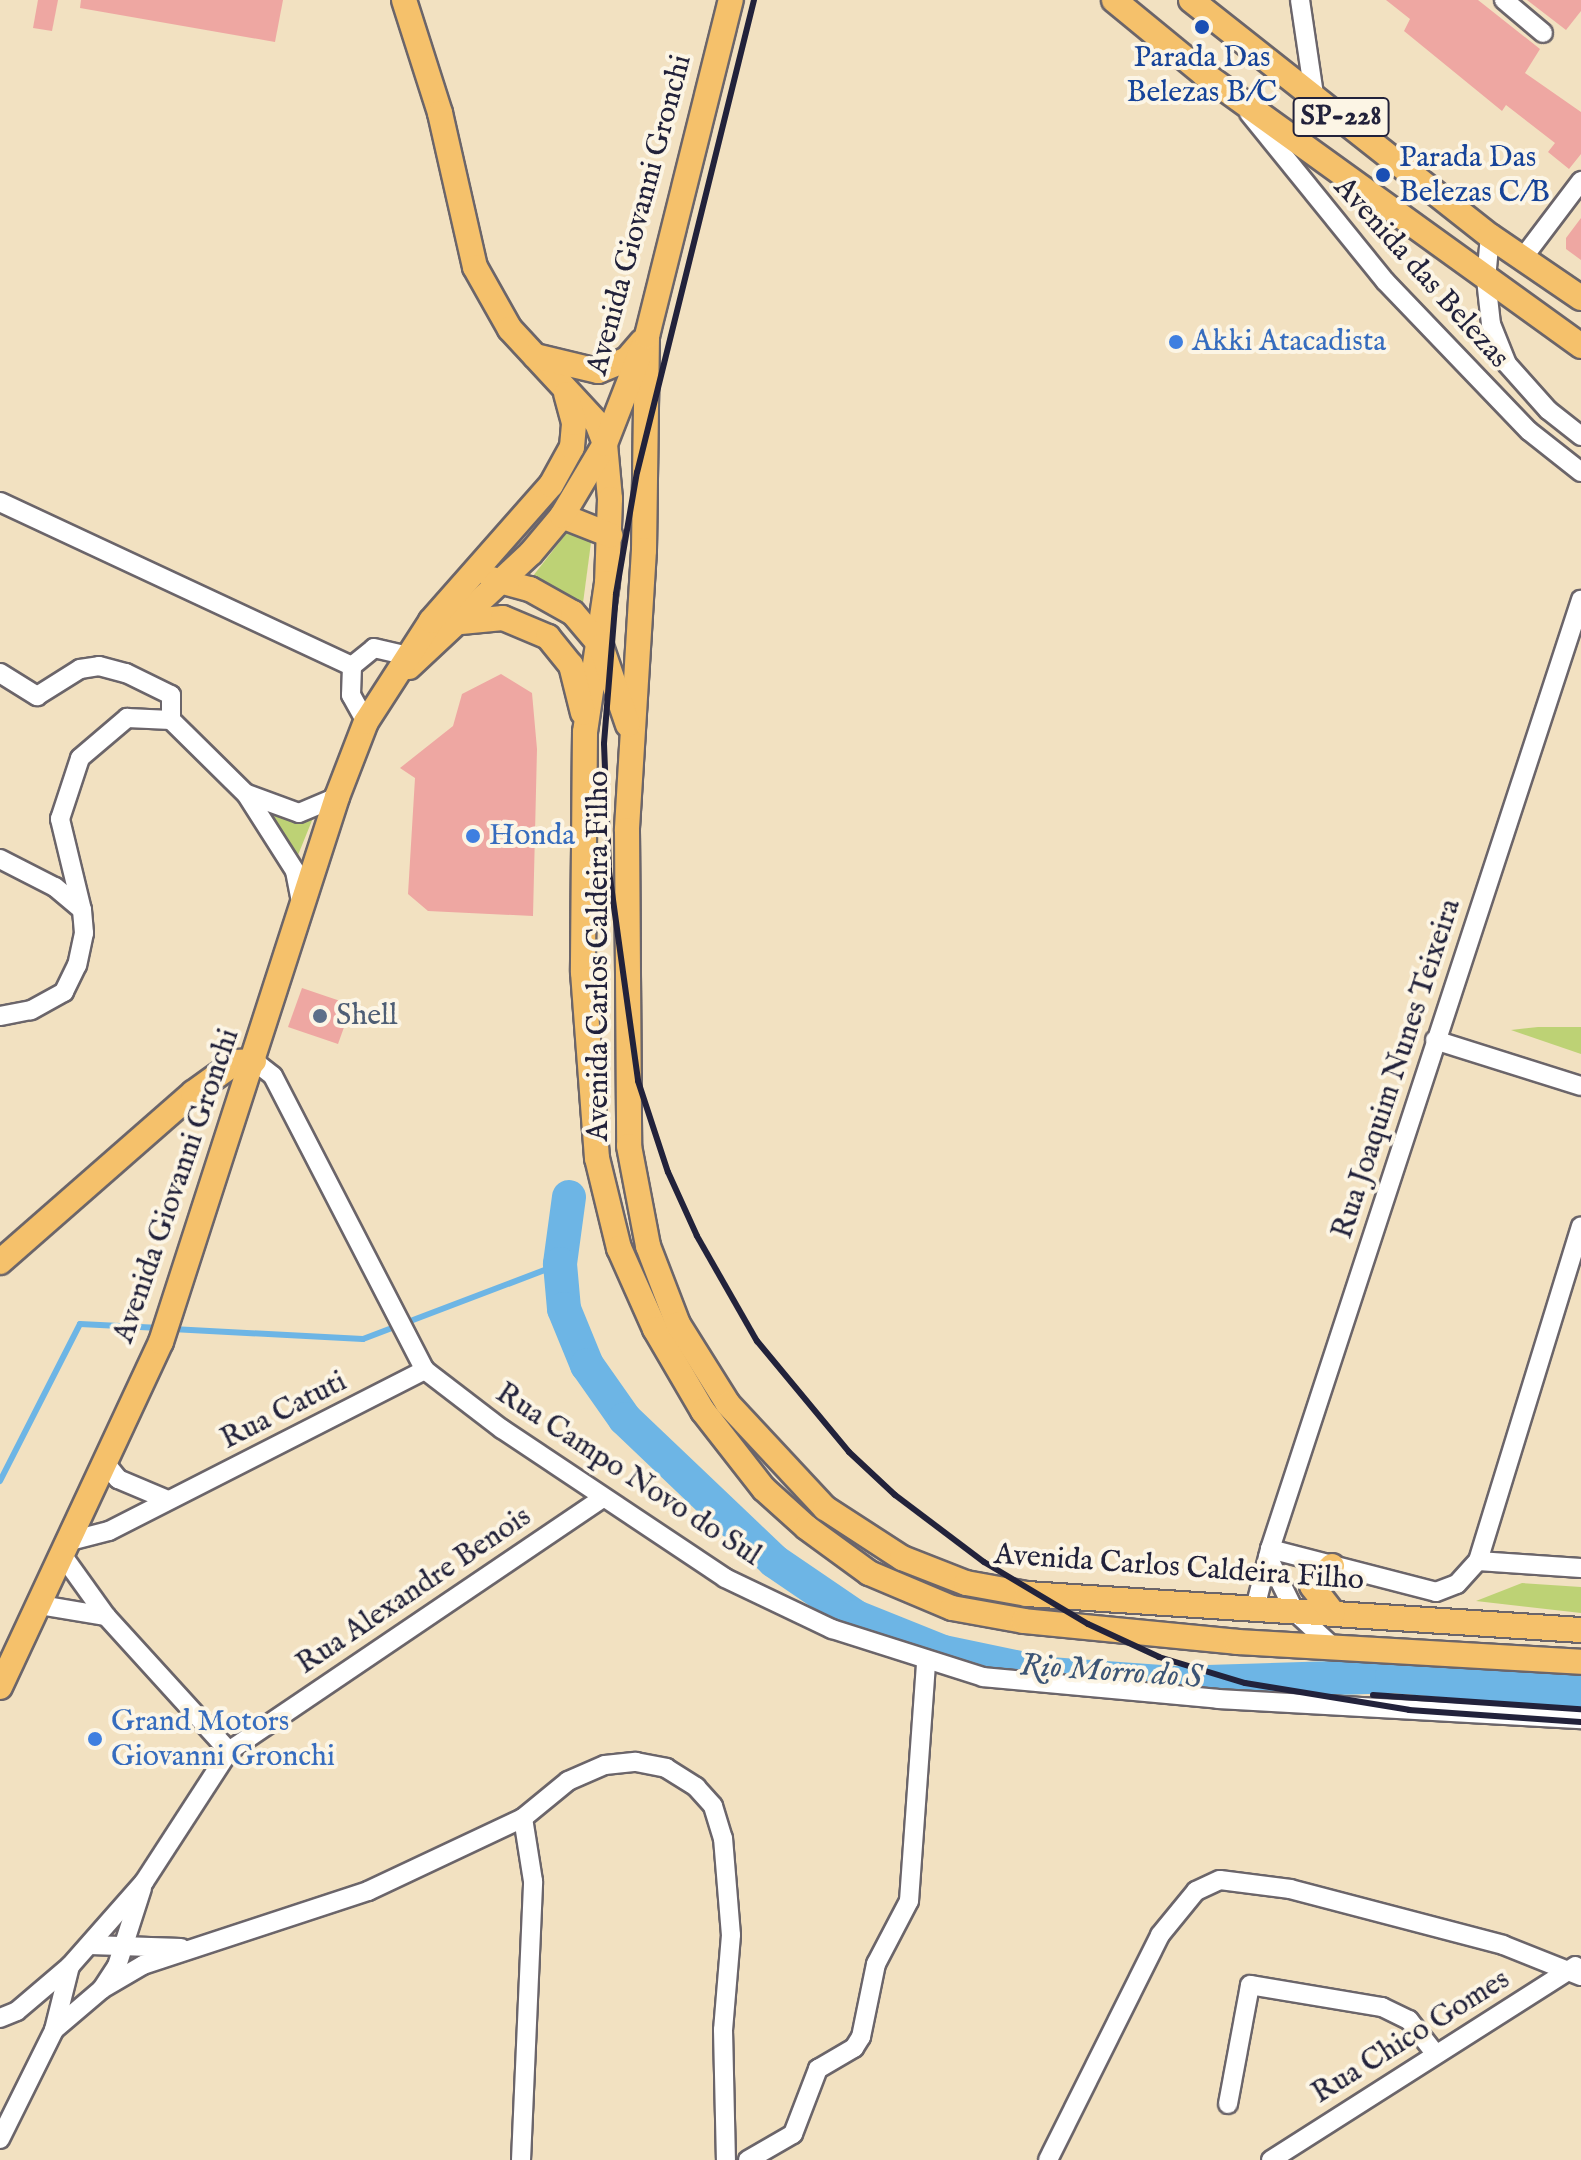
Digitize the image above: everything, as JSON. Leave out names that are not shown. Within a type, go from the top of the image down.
[{"type":"main road","points":[[404,0],[440,113],[475,267],[510,329],[597,423],[605,444]]},
{"type":"main road","name":"Avenida Giovanni Gronchi","points":[[383,694],[503,582],[562,516],[605,444],[647,336],[731,0]]},
{"type":"main road","points":[[720,42],[744,0]]},
{"type":"main road","name":"SP-228","points":[[1114,0],[1235,95],[1581,346]]},
{"type":"main road","name":"SP-228","points":[[1191,0],[1490,236],[1581,298]]},
{"type":"main road","points":[[533,356],[598,371],[627,359],[647,336]]},
{"type":"main road","name":"Avenida Carlos Caldeira Filho","points":[[647,336],[644,550],[631,732],[629,1146],[648,1246],[678,1324],[728,1404],[825,1508],[915,1563],[966,1583],[1027,1594],[1581,1630]]},
{"type":"main road","name":"Avenida Giovanni Gronchi","points":[[0,1687],[161,1342],[337,797],[366,722],[405,655],[463,583],[551,485],[572,447],[574,423],[564,388]]},
{"type":"main road","name":"Avenida Carlos Caldeira Filho","points":[[605,444],[610,535],[601,646],[585,732],[583,972],[597,1158],[619,1248],[655,1329],[703,1411],[764,1489],[869,1573],[952,1608],[1040,1622],[1333,1647],[1581,1662]]},
{"type":"main road","points":[[562,516],[610,535]]},
{"type":"main road","points":[[463,583],[480,578],[530,589],[573,613],[601,646],[631,732]]},
{"type":"main road","points":[[461,622],[503,618],[548,637],[571,665],[580,687],[585,732]]},
{"type":"main road","points":[[0,1262],[193,1093],[236,1062],[254,1061]]},
{"type":"main road","points":[[1332,1566],[1312,1586],[1333,1613]]},
{"type":"street","points":[[1300,0],[1314,95]]},
{"type":"street","points":[[1504,0],[1543,33]]},
{"type":"street","name":"Avenida das Belezas","points":[[1235,95],[1385,281],[1529,431],[1581,472]]},
{"type":"street","points":[[1522,259],[1581,181]]},
{"type":"street","name":"Avenida das Belezas","points":[[1490,236],[1486,279],[1491,324],[1507,364],[1548,410],[1581,436]]},
{"type":"street","points":[[0,502],[352,666]]},
{"type":"street","name":"Rua Joaquim Nunes Teixeira","points":[[1255,1608],[1269,1553],[1581,600]]},
{"type":"street","points":[[366,722],[351,695],[352,666],[374,648],[405,655]]},
{"type":"street","points":[[0,673],[37,696],[80,669],[99,666],[126,673],[171,695],[171,720]]},
{"type":"street","points":[[0,1016],[31,1010],[64,992],[82,950],[82,910],[60,819],[80,758],[127,718],[171,720],[246,794],[295,871],[301,906]]},
{"type":"street","points":[[246,794],[299,813],[337,797]]},
{"type":"street","points":[[0,859],[55,887],[82,910]]},
{"type":"street","points":[[1435,1040],[1581,1086]]},
{"type":"street","name":"Rua Campo Novo do Sul","points":[[254,1061],[273,1076],[425,1370],[602,1498],[725,1578],[832,1629],[926,1662],[983,1677],[1218,1699],[1581,1719]]},
{"type":"street","points":[[1269,1553],[1436,1592],[1457,1584],[1478,1561],[1581,1227]]},
{"type":"street","name":"Rua Catuti","points":[[67,1548],[109,1531],[425,1370]]},
{"type":"street","points":[[106,1464],[118,1479],[168,1500]]},
{"type":"street","name":"Rua Alexandre Benois","points":[[0,2139],[54,2030],[70,1966],[144,1882],[229,1751],[602,1498]]},
{"type":"street","points":[[67,1548],[106,1616],[229,1751]]},
{"type":"street","points":[[1269,1553],[1295,1612],[1333,1647]]},
{"type":"street","points":[[1478,1561],[1581,1568]]},
{"type":"street","points":[[40,1605],[106,1616]]},
{"type":"street","points":[[748,2160],[793,2134],[818,2069],[854,2048],[861,2037],[876,1964],[909,1901],[926,1662]]},
{"type":"street","points":[[102,1989],[143,1965],[368,1891],[523,1818],[568,1781],[605,1765],[636,1762],[673,1771],[713,1806],[723,1838],[731,1935],[723,2030],[726,2160]]},
{"type":"street","points":[[521,2160],[533,1881],[523,1818]]},
{"type":"street","points":[[1048,2160],[1160,1935],[1196,1891],[1220,1880],[1290,1889],[1503,1945],[1578,1969]]},
{"type":"street","name":"Rua Alexandre Benois","points":[[54,2030],[102,1989],[126,1947],[144,1882]]},
{"type":"street","points":[[90,1945],[196,1948]]},
{"type":"street","points":[[8,2014],[70,1966]]},
{"type":"street","name":"Rua Chico Gomes","points":[[1271,2160],[1434,2052],[1578,1969]]},
{"type":"street","points":[[1228,2104],[1250,1985],[1382,2007],[1409,2020],[1434,2052]]},
{"type":"street","points":[[8,2014],[84,2007]]},
{"type":"green space","points":[[572,526],[592,535],[583,603],[533,576]]},
{"type":"green space","points":[[265,809],[293,820],[313,818],[296,860]]},
{"type":"green space","points":[[1538,1027],[1581,1027],[1581,1054],[1511,1030]]},
{"type":"green space","points":[[1522,1583],[1581,1587],[1581,1613],[1476,1601]]},
{"type":"building","points":[[38,0],[58,0],[52,31],[33,28]]},
{"type":"building","points":[[81,0],[283,0],[275,42],[80,8]]},
{"type":"building","points":[[1386,0],[1478,0],[1540,49],[1525,73],[1581,112],[1581,154],[1569,169],[1548,152],[1555,143],[1506,105],[1502,111],[1404,31],[1410,19]]},
{"type":"building","points":[[1527,0],[1581,0],[1581,11],[1566,30]]},
{"type":"building","points":[[1581,218],[1581,260],[1566,249],[1566,238]]},
{"type":"building","name":"Honda","points":[[501,674],[532,693],[537,749],[533,916],[428,911],[408,894],[415,778],[400,768],[453,726],[462,694]]},
{"type":"building","name":"Shell","points":[[302,988],[352,1005],[338,1044],[288,1027]]},
{"type":"waterway","name":"Rio Morro do S","points":[[569,1197],[560,1264],[564,1309],[587,1365],[625,1419],[774,1561],[856,1617],[943,1652],[1049,1674],[1175,1683],[1392,1676],[1581,1692]]},
{"type":"waterway","points":[[172,1329],[363,1339],[560,1264]]},
{"type":"waterway","points":[[0,1481],[80,1324],[160,1328]]},
{"type":"railway","points":[[754,0],[637,472],[616,594],[604,744],[609,871],[638,1081],[668,1172],[697,1236],[757,1341],[849,1452],[895,1495],[984,1562],[1088,1624],[1159,1657],[1245,1683],[1409,1710],[1581,1722]]},
{"type":"railway","points":[[1373,1695],[1581,1709]]},
{"type":"place","name":"Parada Das Belezas B/C","points":[[1202,27]]},
{"type":"place","name":"Parada Das Belezas C/B","points":[[1383,175]]},
{"type":"place","name":"Akki Atacadista","points":[[1176,342]]},
{"type":"place","name":"Honda","points":[[473,836]]},
{"type":"place","name":"Shell","points":[[320,1016]]},
{"type":"place","name":"Grand Motors Giovanni Gronchi","points":[[95,1739]]}]
